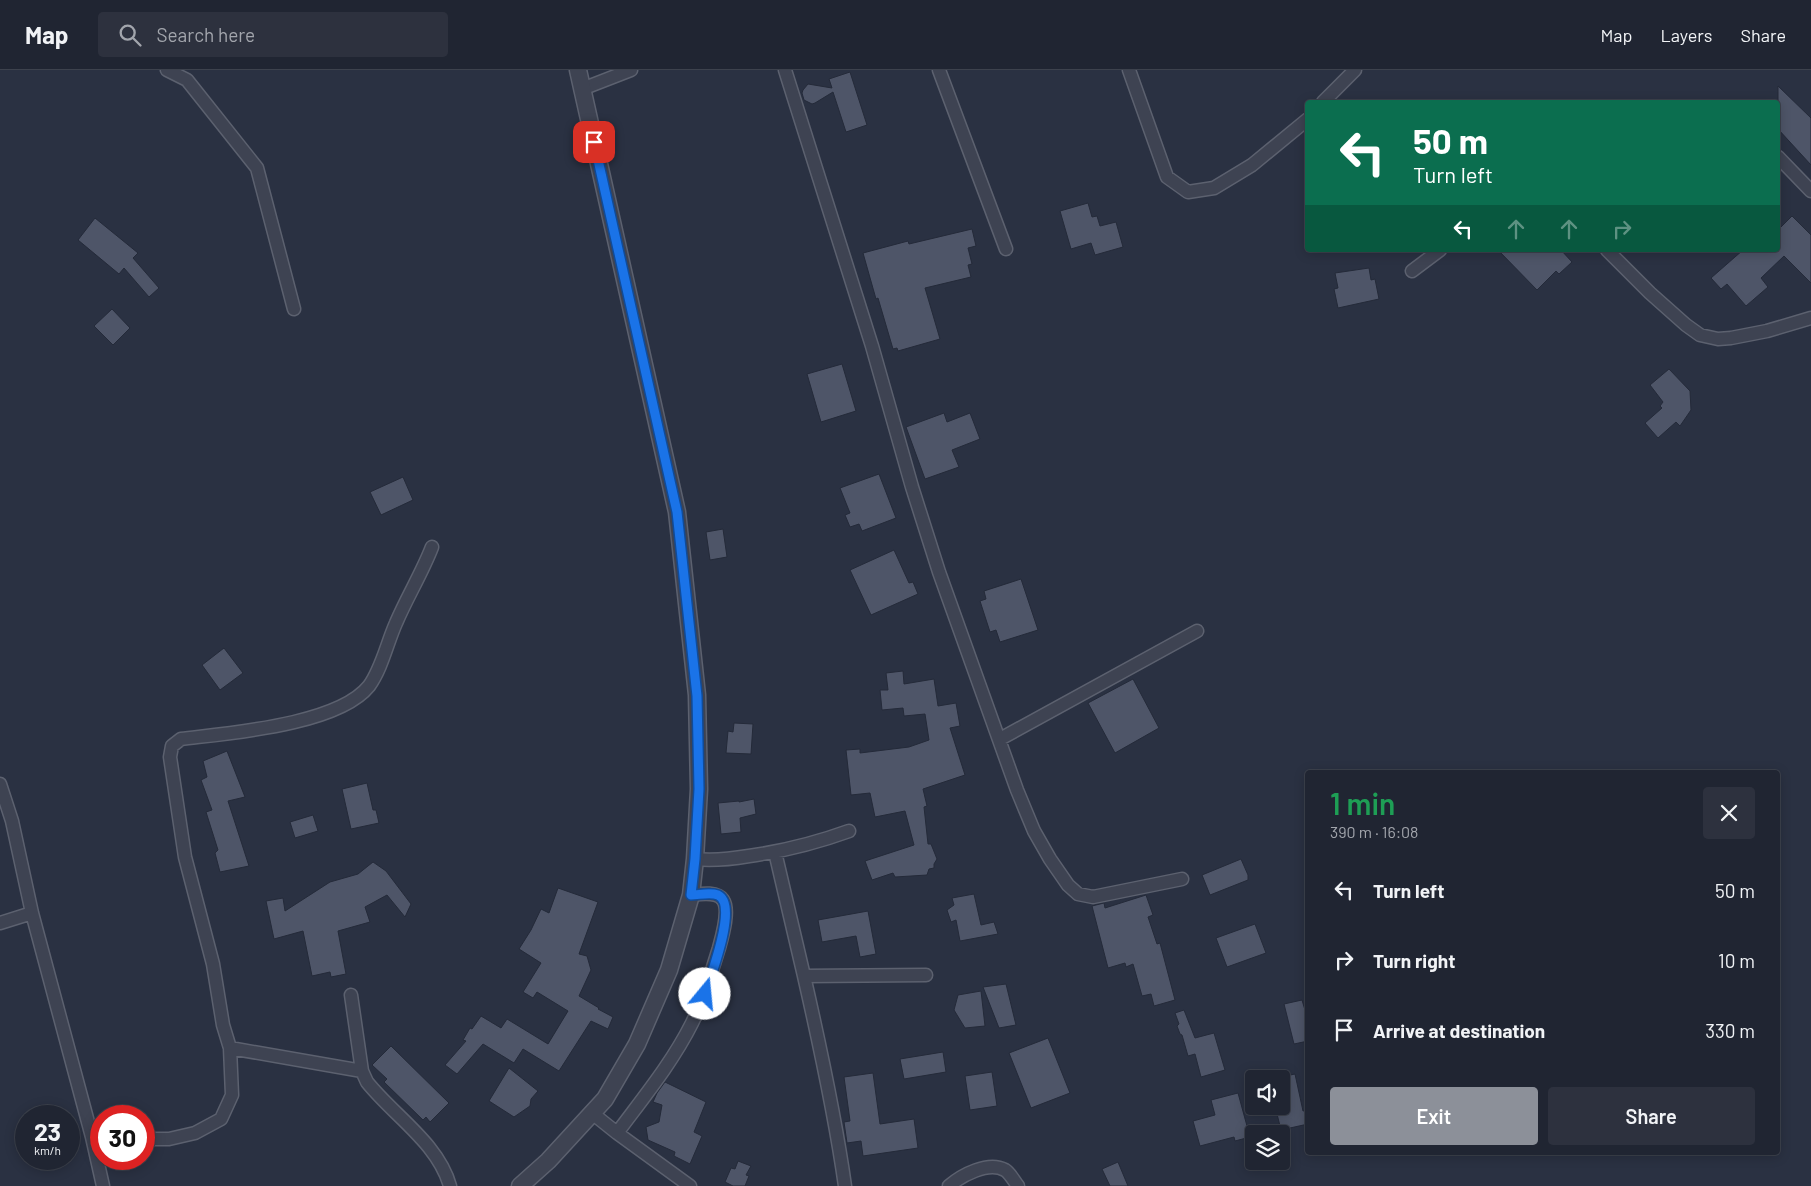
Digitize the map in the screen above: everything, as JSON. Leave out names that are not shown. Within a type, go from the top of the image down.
[{"type":"street","points":[[167,70],[187,80],[257,168],[294,309]]},
{"type":"street","points":[[520,1186],[548,1161],[605,1098],[637,1044],[669,970],[691,895],[699,789],[697,696],[677,512],[578,70]]},
{"type":"street","points":[[582,88],[630,70]]},
{"type":"street","points":[[784,70],[872,346],[912,487],[939,572],[1034,831],[1050,860],[1068,885],[1078,894],[1093,897],[1182,879]]},
{"type":"street","points":[[938,70],[1006,249]]},
{"type":"street","points":[[1129,70],[1167,177],[1188,192],[1214,188],[1222,184],[1252,165],[1305,121]]},
{"type":"street","points":[[1325,100],[1355,70]]},
{"type":"street","points":[[1780,159],[1811,191]]},
{"type":"street","points":[[1412,271],[1437,252]]},
{"type":"street","points":[[1609,252],[1650,293],[1700,336],[1718,339],[1731,338],[1767,331],[1811,318]]},
{"type":"street","points":[[155,1139],[169,1139],[195,1133],[221,1120],[232,1095],[230,1048],[213,964],[184,857],[170,757],[172,746],[182,739],[288,725],[352,701],[368,686],[376,672],[396,622],[432,547]]},
{"type":"street","points":[[1000,739],[1197,631]]},
{"type":"street","points":[[0,784],[12,821],[32,912],[90,1113]]},
{"type":"street","points":[[695,859],[711,861],[775,852],[815,843],[850,831]]},
{"type":"street","points":[[775,852],[824,1062],[845,1186]]},
{"type":"street","points":[[617,1133],[674,1054],[705,994],[722,936],[726,912],[724,901],[718,896],[707,894],[691,895]]},
{"type":"street","points":[[0,923],[32,912]]},
{"type":"street","points":[[804,976],[926,975]]},
{"type":"street","points":[[351,995],[362,1071],[367,1082],[434,1152],[446,1171],[450,1186]]},
{"type":"street","points":[[230,1048],[362,1071]]},
{"type":"street","points":[[592,1113],[690,1186]]},
{"type":"street","points":[[949,1186],[972,1172],[993,1167],[1006,1171],[1018,1186]]},
{"type":"street","points":[[101,1170],[103,1186]]},
{"type":"building","points":[[850,72],[867,125],[846,132],[833,92],[812,104],[804,100],[802,93],[808,84],[832,88],[829,79]]},
{"type":"building","points":[[1778,86],[1811,118],[1811,165],[1780,131],[1780,100],[1778,100]]},
{"type":"building","points":[[1088,203],[1092,217],[1097,216],[1100,226],[1116,222],[1123,247],[1095,255],[1091,243],[1071,249],[1060,211]]},
{"type":"building","points":[[1792,216],[1811,235],[1811,283],[1784,256],[1761,278],[1768,287],[1746,306],[1727,284],[1721,289],[1711,278],[1741,252],[1780,252],[1780,228]]},
{"type":"building","points":[[95,218],[138,253],[133,258],[159,288],[149,297],[124,268],[119,274],[78,240]]},
{"type":"building","points":[[972,229],[976,246],[968,248],[972,264],[968,265],[971,277],[925,288],[940,339],[898,351],[897,348],[893,349],[863,253],[908,241],[909,244]]},
{"type":"building","points":[[1500,252],[1563,252],[1572,262],[1559,274],[1556,271],[1537,290]]},
{"type":"building","points":[[1369,268],[1371,280],[1375,279],[1379,299],[1338,308],[1334,289],[1338,288],[1335,273]]},
{"type":"building","points":[[112,309],[130,328],[113,345],[94,326]]},
{"type":"building","points":[[842,364],[856,411],[821,422],[807,374]]},
{"type":"building","points":[[1669,369],[1690,391],[1691,410],[1680,426],[1676,422],[1658,438],[1645,423],[1662,408],[1660,406],[1663,402],[1650,385]]},
{"type":"building","points":[[944,413],[947,422],[970,413],[980,439],[952,450],[959,467],[925,479],[906,427]]},
{"type":"building","points":[[879,474],[896,518],[862,531],[859,524],[850,527],[845,515],[850,513],[840,488]]},
{"type":"building","points":[[403,477],[413,500],[381,515],[370,492]]},
{"type":"building","points":[[723,529],[727,557],[710,560],[706,532]]},
{"type":"building","points":[[894,550],[909,583],[913,582],[918,594],[871,615],[850,570]]},
{"type":"building","points":[[1021,579],[1038,630],[1000,642],[996,630],[990,632],[980,601],[986,599],[984,591]]},
{"type":"building","points":[[224,648],[243,673],[220,690],[202,665]]},
{"type":"building","points":[[903,671],[904,684],[934,679],[938,706],[956,703],[960,726],[950,728],[965,775],[923,789],[927,806],[924,807],[928,844],[931,844],[937,859],[934,868],[929,869],[927,875],[895,877],[893,873],[872,880],[865,861],[914,845],[905,811],[875,817],[870,793],[851,795],[846,750],[860,749],[860,753],[909,747],[929,740],[925,714],[904,716],[903,708],[882,710],[880,690],[888,690],[886,673]]},
{"type":"building","points":[[1133,679],[1159,728],[1115,753],[1088,703]]},
{"type":"building","points":[[734,723],[753,724],[751,754],[726,753],[728,731],[733,732]]},
{"type":"building","points":[[227,751],[245,797],[228,801],[249,866],[220,872],[215,853],[218,850],[206,812],[212,810],[201,780],[207,777],[203,761]]},
{"type":"building","points":[[367,783],[373,810],[376,810],[379,823],[351,829],[342,789]]},
{"type":"building","points":[[754,799],[756,814],[740,818],[741,832],[721,834],[718,803]]},
{"type":"building","points":[[313,815],[318,831],[295,838],[290,822]]},
{"type":"building","points":[[1241,859],[1248,875],[1248,880],[1210,895],[1202,875]]},
{"type":"building","points":[[373,862],[386,871],[411,904],[405,917],[387,895],[365,907],[370,922],[338,931],[346,974],[331,977],[330,972],[312,976],[303,931],[274,939],[266,901],[283,898],[285,911],[330,882],[358,874]]},
{"type":"building","points":[[558,888],[598,902],[579,954],[587,956],[591,970],[579,996],[613,1017],[608,1029],[591,1021],[559,1071],[523,1049],[514,1063],[483,1044],[457,1074],[445,1065],[466,1041],[463,1040],[470,1028],[472,1029],[481,1016],[501,1028],[507,1019],[548,1044],[568,1011],[537,992],[533,998],[523,992],[541,963],[519,949],[541,909],[549,913]]},
{"type":"building","points":[[974,894],[981,925],[994,922],[998,934],[960,941],[956,920],[951,922],[947,910],[954,905],[952,898]]},
{"type":"building","points":[[1146,895],[1153,915],[1148,917],[1157,944],[1160,943],[1175,1000],[1154,1006],[1151,994],[1142,996],[1133,964],[1126,967],[1125,963],[1108,968],[1092,906],[1104,903],[1105,908]]},
{"type":"building","points":[[868,911],[876,954],[860,957],[856,936],[822,942],[818,920]]},
{"type":"building","points":[[1255,924],[1266,953],[1227,967],[1216,938]]},
{"type":"building","points":[[1006,984],[1016,1025],[999,1028],[983,987]]},
{"type":"building","points":[[981,991],[985,1026],[965,1028],[954,1010],[958,995]]},
{"type":"building","points":[[1302,1000],[1305,1010],[1305,1042],[1294,1044],[1284,1004]]},
{"type":"building","points":[[1184,1010],[1195,1038],[1214,1033],[1225,1070],[1201,1077],[1195,1054],[1188,1056],[1182,1035],[1177,1026],[1179,1024],[1175,1013]]},
{"type":"building","points":[[1048,1038],[1070,1093],[1031,1108],[1009,1053]]},
{"type":"building","points":[[391,1046],[449,1103],[430,1122],[426,1117],[423,1120],[384,1082],[387,1079],[372,1065]]},
{"type":"building","points":[[943,1052],[946,1072],[904,1079],[900,1059]]},
{"type":"building","points":[[509,1068],[538,1091],[531,1099],[530,1106],[514,1117],[489,1101]]},
{"type":"building","points":[[992,1072],[997,1106],[970,1110],[965,1076]]},
{"type":"building","points":[[873,1073],[880,1124],[914,1119],[918,1148],[863,1156],[861,1141],[847,1143],[844,1122],[850,1121],[844,1077]]},
{"type":"building","points":[[1295,1074],[1303,1111],[1305,1111],[1305,1125],[1290,1128],[1290,1125],[1280,1125],[1277,1115],[1290,1115],[1290,1075]]},
{"type":"building","points":[[665,1082],[706,1102],[694,1132],[702,1136],[690,1164],[674,1156],[675,1152],[648,1140],[646,1127],[659,1122],[662,1105],[653,1102]]},
{"type":"building","points":[[1238,1093],[1247,1125],[1245,1125],[1245,1138],[1235,1141],[1234,1137],[1200,1146],[1193,1121],[1215,1115],[1211,1100]]},
{"type":"building","points":[[738,1161],[751,1166],[746,1175],[749,1176],[745,1186],[733,1186],[725,1182],[731,1168],[735,1169]]},
{"type":"building","points":[[1118,1162],[1128,1186],[1110,1186],[1102,1169]]},
{"type":"route","points":[[594,142],[677,512],[697,696],[699,789],[691,895],[707,894],[718,896],[724,901],[726,912],[722,936],[705,994]]}]
